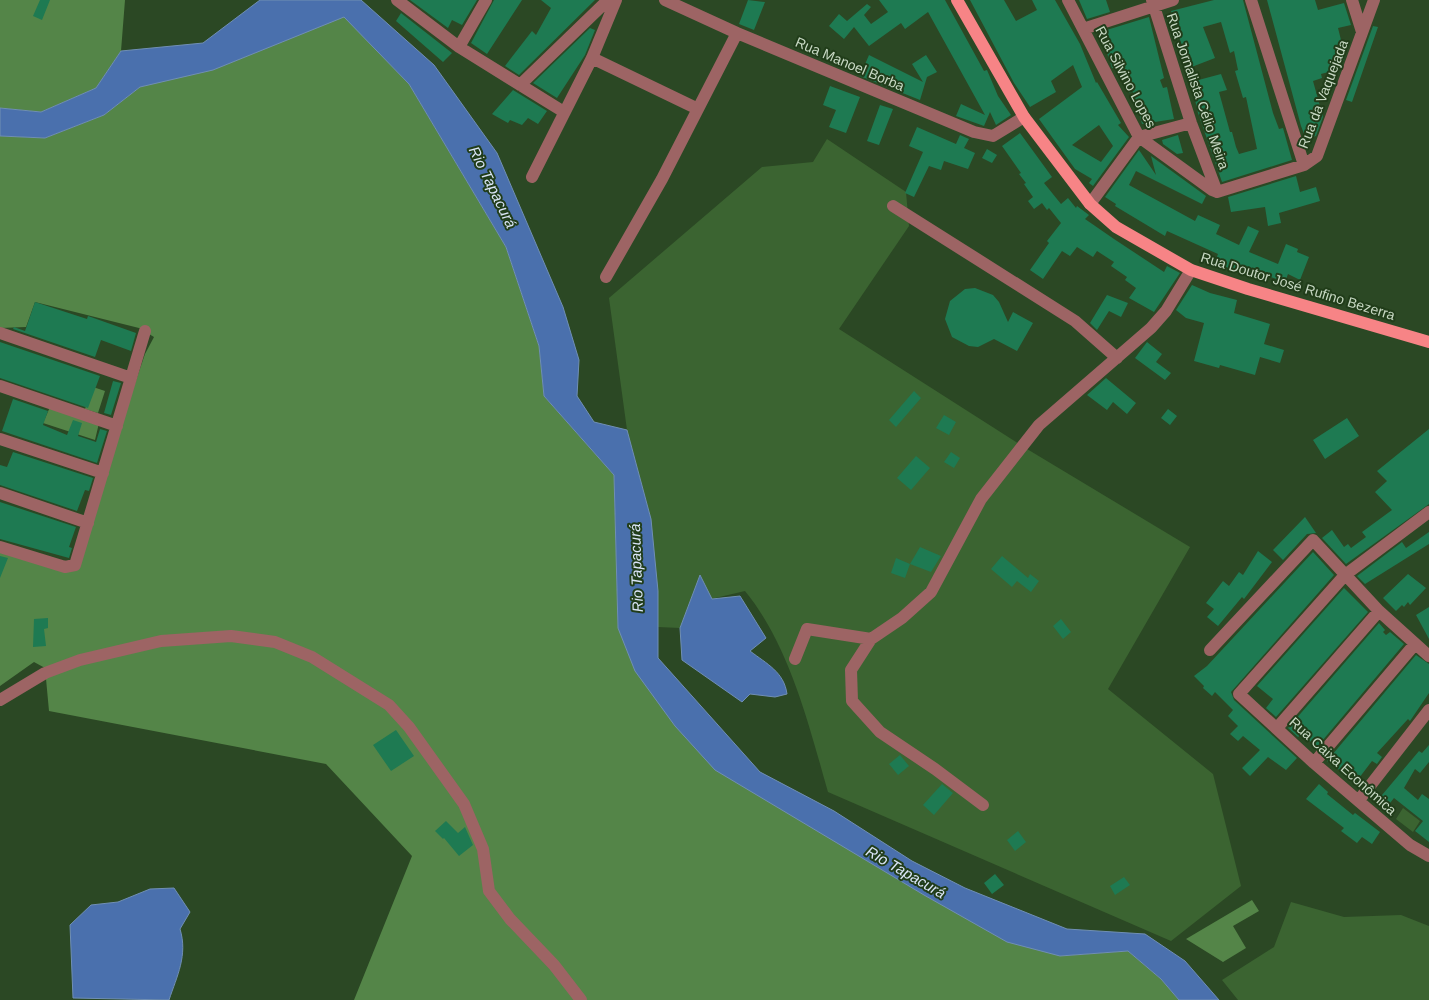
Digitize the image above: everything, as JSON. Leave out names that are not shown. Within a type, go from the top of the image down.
[{"type":"main road","name":"Rua Doutor José Rufino Bezerra","points":[[957,0],[1024,117],[1090,204],[1116,226],[1191,270],[1248,289],[1429,342]]},
{"type":"street","points":[[397,0],[459,47],[564,112]]},
{"type":"street","points":[[459,47],[486,0]]},
{"type":"street","points":[[520,85],[608,0]]},
{"type":"street","points":[[532,177],[592,58],[616,0]]},
{"type":"street","name":"Rua Manoel Borba","points":[[665,0],[737,34],[974,132],[993,136],[1024,117]]},
{"type":"street","name":"Rua Silvino Lopes","points":[[1068,0],[1139,137],[1218,192]]},
{"type":"street","points":[[1083,29],[1153,3],[1173,0]]},
{"type":"street","points":[[1251,0],[1304,166]]},
{"type":"street","points":[[1352,0],[1362,32]]},
{"type":"street","name":"Rua da Vaquejada","points":[[1218,192],[1304,166],[1313,161],[1320,149],[1374,0]]},
{"type":"street","name":"Rua Jornalista Célio Meira","points":[[1153,3],[1191,123],[1218,192]]},
{"type":"street","points":[[606,277],[662,179],[737,34]]},
{"type":"street","points":[[592,58],[698,109]]},
{"type":"street","points":[[1090,204],[1139,137],[1191,123]]},
{"type":"street","points":[[893,206],[1075,321],[1117,358]]},
{"type":"street","points":[[983,805],[935,769],[880,732],[852,701],[851,670],[871,639],[902,618],[931,592],[981,499],[1038,425],[1151,328],[1166,311],[1191,270]]},
{"type":"street","points":[[0,547],[65,567],[72,567],[77,561],[145,330]]},
{"type":"street","points":[[0,334],[131,378]]},
{"type":"street","points":[[0,386],[117,426]]},
{"type":"street","points":[[0,439],[104,472]]},
{"type":"street","points":[[0,493],[88,523]]},
{"type":"street","points":[[1345,575],[1429,512]]},
{"type":"street","points":[[1210,650],[1313,540],[1379,611],[1429,656]]},
{"type":"street","name":"Rua Caixa Econômica","points":[[1345,575],[1239,694],[1314,763],[1410,845],[1429,856]]},
{"type":"street","points":[[1278,728],[1379,611]]},
{"type":"street","points":[[794,659],[807,629],[871,639]]},
{"type":"street","points":[[0,700],[45,673],[80,660],[161,641],[231,636],[275,642],[312,657],[389,704],[410,727],[464,804],[482,849],[488,891],[510,919],[554,965],[581,1000]]},
{"type":"street","points":[[1314,763],[1415,644]]},
{"type":"street","points":[[1359,800],[1429,710]]},
{"type":"green space","points":[[0,0],[125,0],[121,51],[96,88],[41,112],[0,108]]},
{"type":"green space","points":[[344,16],[409,84],[506,247],[539,346],[544,396],[614,475],[618,628],[675,726],[1060,956],[1128,951],[1161,979],[1179,1000],[354,1000],[412,856],[326,764],[49,711],[45,668],[34,662],[0,686],[0,551],[71,572],[145,354],[154,337],[139,328],[35,302],[26,327],[0,328],[0,136],[45,138],[104,115],[140,87]]},
{"type":"green space","points":[[827,139],[906,192],[909,226],[839,329],[1027,449],[1190,547],[1108,689],[1213,774],[1241,886],[1171,941],[828,792],[805,714],[786,661],[761,613],[745,591],[711,599],[700,575],[680,628],[658,627],[650,515],[627,430],[609,298],[762,167],[813,162]]},
{"type":"green space","points":[[93,387],[105,391],[98,413],[85,409]]},
{"type":"green space","points":[[50,407],[99,423],[95,440],[43,423]]},
{"type":"green space","points":[[1403,808],[1420,821],[1413,832],[1396,819]]},
{"type":"green space","points":[[1252,900],[1259,911],[1233,926],[1246,948],[1223,962],[1186,939]]},
{"type":"green space","points":[[1291,902],[1344,917],[1401,915],[1429,926],[1429,1000],[1238,1000],[1222,980],[1274,947]]},
{"type":"water","name":"Rio Tapacurá","points":[[260,0],[361,0],[434,65],[497,153],[563,307],[579,360],[577,396],[594,422],[627,430],[651,519],[658,591],[658,658],[760,772],[834,811],[912,861],[965,888],[1067,929],[1145,934],[1185,961],[1219,1000],[1179,1000],[1161,979],[1128,951],[1060,956],[1007,942],[924,895],[715,770],[675,726],[635,671],[618,628],[614,475],[544,396],[539,346],[506,247],[409,84],[344,17],[213,70],[140,87],[104,115],[45,138],[0,136],[0,108],[41,112],[96,88],[121,51],[203,43]]},
{"type":"water","points":[[700,575],[712,599],[740,596],[766,638],[750,651],[774,669],[782,680],[787,694],[775,697],[750,694],[742,702],[682,660],[680,628]]},
{"type":"water","points":[[174,888],[190,912],[180,929],[183,948],[182,957],[169,1000],[73,998],[70,925],[91,905],[118,902],[150,889]]},
{"type":"building","points":[[40,0],[50,0],[42,20],[33,16]]},
{"type":"building","points":[[410,0],[477,0],[462,25],[452,20],[448,28]]},
{"type":"building","points":[[494,0],[522,0],[487,54],[471,43]]},
{"type":"building","points":[[541,0],[595,0],[519,75],[505,66],[532,31],[536,35],[551,8]]},
{"type":"building","points":[[748,0],[765,2],[754,30],[739,24]]},
{"type":"building","points":[[879,0],[945,0],[984,71],[987,70],[998,96],[1011,115],[996,125],[990,112],[984,126],[956,116],[961,104],[985,115],[928,12],[905,29],[901,23],[869,46],[854,27],[844,39],[829,26],[839,14],[847,21],[867,4],[871,7],[864,15],[871,24],[888,12]]},
{"type":"building","points":[[970,0],[1004,0],[1016,21],[1037,10],[1032,0],[1055,0],[1080,44],[1096,83],[1121,123],[1118,125],[1129,137],[1093,186],[1089,183],[1092,179],[1075,169],[1039,119],[1082,87],[1073,65],[1051,81],[1056,92],[1030,107],[1014,83]],"holes":[[[1099,125],[1113,146],[1101,162],[1072,145]]]},
{"type":"building","points":[[1079,0],[1106,0],[1110,12],[1087,19]]},
{"type":"building","points":[[1214,0],[1243,0],[1273,113],[1279,129],[1283,128],[1292,160],[1222,182],[1198,113],[1191,82],[1221,74],[1227,90],[1219,92],[1230,132],[1232,132],[1239,154],[1257,149],[1246,97],[1243,98],[1235,71],[1238,70],[1234,51],[1230,53],[1221,22],[1203,27],[1215,58],[1189,68],[1171,11]]},
{"type":"building","points":[[1267,0],[1315,0],[1318,10],[1344,3],[1351,25],[1338,28],[1345,56],[1340,69],[1321,74],[1322,78],[1313,81],[1323,117],[1316,136],[1306,139],[1301,126]]},
{"type":"building","points":[[401,13],[452,53],[443,62],[396,21]]},
{"type":"building","points":[[1149,17],[1164,78],[1160,80],[1163,88],[1167,87],[1174,119],[1142,124],[1133,92],[1129,93],[1119,66],[1112,68],[1100,32]]},
{"type":"building","points":[[1373,26],[1378,27],[1352,102],[1346,100]]},
{"type":"building","points":[[590,28],[595,30],[585,55],[557,98],[533,83]]},
{"type":"building","points":[[869,55],[923,82],[912,64],[926,55],[937,72],[927,77],[920,100],[860,76]]},
{"type":"building","points":[[830,86],[860,97],[846,133],[829,127],[836,110],[823,105]]},
{"type":"building","points":[[513,90],[547,111],[538,124],[528,118],[522,125],[510,120],[508,123],[492,114]]},
{"type":"building","points":[[880,105],[893,109],[879,145],[867,141]]},
{"type":"building","points":[[917,127],[956,144],[960,135],[969,139],[964,148],[975,153],[968,169],[944,161],[941,170],[929,166],[914,197],[905,193],[923,152],[909,146]]},
{"type":"building","points":[[1020,133],[1052,177],[1044,183],[1061,204],[1068,198],[1076,208],[1077,206],[1089,215],[1085,219],[1114,239],[1164,272],[1167,266],[1180,273],[1154,312],[1129,298],[1136,288],[1125,280],[1127,277],[1111,266],[1114,262],[1097,251],[1093,257],[1077,247],[1070,256],[1062,251],[1043,279],[1030,270],[1049,243],[1047,241],[1061,223],[1049,208],[1047,210],[1042,203],[1034,209],[1028,201],[1033,197],[1019,174],[1021,173],[1002,146]]},
{"type":"building","points":[[1178,135],[1183,153],[1177,154],[1163,144],[1162,140]]},
{"type":"building","points":[[987,149],[997,155],[992,163],[982,158]]},
{"type":"building","points":[[1139,150],[1156,175],[1151,156],[1206,196],[1202,204],[1136,171],[1129,185],[1195,221],[1198,215],[1220,225],[1216,234],[1239,245],[1248,226],[1259,231],[1249,252],[1278,264],[1286,244],[1298,249],[1297,252],[1309,257],[1300,280],[1288,274],[1285,282],[1242,267],[1239,273],[1215,262],[1218,254],[1167,231],[1165,236],[1115,206],[1116,204],[1105,197]]},
{"type":"building","points":[[1296,176],[1300,192],[1316,187],[1320,201],[1279,213],[1281,223],[1268,226],[1265,207],[1231,212],[1228,197]]},
{"type":"building","points":[[1192,285],[1210,293],[1237,300],[1234,313],[1270,324],[1264,344],[1284,350],[1280,363],[1260,357],[1255,375],[1220,365],[1219,368],[1194,361],[1204,323],[1186,318],[1176,310]]},
{"type":"building","points":[[975,288],[993,295],[999,302],[1008,322],[1013,312],[1033,323],[1017,351],[994,339],[978,347],[969,346],[952,337],[945,319],[950,301],[965,289]]},
{"type":"building","points":[[1107,295],[1128,303],[1121,317],[1109,311],[1097,330],[1090,323]]},
{"type":"building","points":[[35,302],[87,319],[88,316],[136,333],[131,351],[101,340],[95,357],[13,329],[14,327],[25,331]]},
{"type":"building","points":[[0,342],[100,376],[88,408],[0,378]]},
{"type":"building","points":[[1147,342],[1162,354],[1156,362],[1171,373],[1165,380],[1135,358]]},
{"type":"building","points":[[1106,378],[1136,403],[1127,414],[1113,402],[1107,410],[1087,395]]},
{"type":"building","points":[[113,381],[121,383],[111,415],[104,413]]},
{"type":"building","points":[[914,391],[921,398],[896,427],[889,420]]},
{"type":"building","points":[[13,399],[48,411],[43,425],[67,435],[73,420],[82,423],[78,436],[96,442],[100,429],[107,431],[97,463],[2,431]]},
{"type":"building","points":[[1168,409],[1177,416],[1170,425],[1161,418]]},
{"type":"building","points":[[944,415],[956,422],[949,435],[936,428]]},
{"type":"building","points":[[1347,418],[1359,436],[1325,459],[1313,440]]},
{"type":"building","points":[[1429,429],[1429,504],[1346,564],[1322,538],[1332,530],[1344,547],[1348,544],[1351,548],[1366,537],[1362,532],[1392,510],[1375,492],[1387,481],[1377,471]]},
{"type":"building","points":[[13,452],[93,478],[89,491],[85,490],[77,511],[0,485],[0,465],[7,467]]},
{"type":"building","points":[[951,452],[960,458],[954,468],[944,462]]},
{"type":"building","points":[[916,456],[930,468],[911,490],[897,478]]},
{"type":"building","points":[[0,502],[76,527],[69,547],[72,548],[69,558],[0,539]]},
{"type":"building","points":[[1305,517],[1316,533],[1307,534],[1283,560],[1273,550]]},
{"type":"building","points":[[1429,532],[1429,544],[1365,584],[1357,576],[1402,542],[1406,548]]},
{"type":"building","points":[[920,547],[941,556],[931,572],[910,564]]},
{"type":"building","points":[[1258,551],[1272,562],[1244,599],[1242,597],[1218,626],[1207,617],[1214,609],[1206,603],[1223,581],[1229,586],[1239,572],[1243,575]]},
{"type":"building","points":[[1313,552],[1334,575],[1231,692],[1234,700],[1297,758],[1286,770],[1268,757],[1250,776],[1242,768],[1260,750],[1243,736],[1238,741],[1230,734],[1238,726],[1228,716],[1233,710],[1215,692],[1212,696],[1194,676],[1207,666]]},
{"type":"building","points":[[0,556],[8,558],[0,578]]},
{"type":"building","points":[[1002,556],[1028,578],[1030,574],[1039,581],[1031,592],[1017,581],[1012,587],[991,569]]},
{"type":"building","points":[[896,558],[910,564],[905,578],[891,573]]},
{"type":"building","points":[[1408,574],[1426,588],[1410,605],[1408,602],[1404,607],[1402,605],[1396,611],[1383,598]]},
{"type":"building","points":[[1344,588],[1368,612],[1276,717],[1266,708],[1273,699],[1257,686]]},
{"type":"building","points":[[1429,607],[1429,639],[1416,615]]},
{"type":"building","points":[[48,618],[48,628],[44,629],[46,646],[33,647],[34,619]]},
{"type":"building","points":[[1061,619],[1071,632],[1063,639],[1053,626]]},
{"type":"building","points":[[1379,623],[1385,630],[1383,632],[1386,635],[1390,632],[1404,644],[1317,747],[1302,734],[1298,737],[1288,728]]},
{"type":"building","points":[[1416,655],[1429,664],[1429,693],[1410,721],[1408,719],[1377,753],[1382,757],[1377,764],[1372,761],[1356,782],[1327,761]]},
{"type":"building","points":[[396,730],[414,756],[391,771],[373,745]]},
{"type":"building","points":[[1429,745],[1429,762],[1420,773],[1415,769],[1404,788],[1418,800],[1422,794],[1429,799],[1429,842],[1415,831],[1423,821],[1394,798],[1386,808],[1377,801],[1419,751],[1422,753]]},
{"type":"building","points":[[900,755],[909,766],[898,775],[889,764]]},
{"type":"building","points":[[942,784],[953,793],[934,815],[923,805]]},
{"type":"building","points":[[1319,784],[1328,792],[1327,794],[1353,815],[1355,813],[1380,832],[1372,844],[1362,837],[1357,843],[1341,831],[1344,828],[1306,799]]},
{"type":"building","points":[[446,821],[458,833],[465,827],[473,845],[459,856],[444,838],[435,831]]},
{"type":"building","points":[[1018,831],[1026,842],[1015,851],[1007,840]]},
{"type":"building","points":[[995,874],[1004,885],[992,894],[984,883]]},
{"type":"building","points":[[1124,877],[1130,885],[1115,895],[1110,886]]}]
